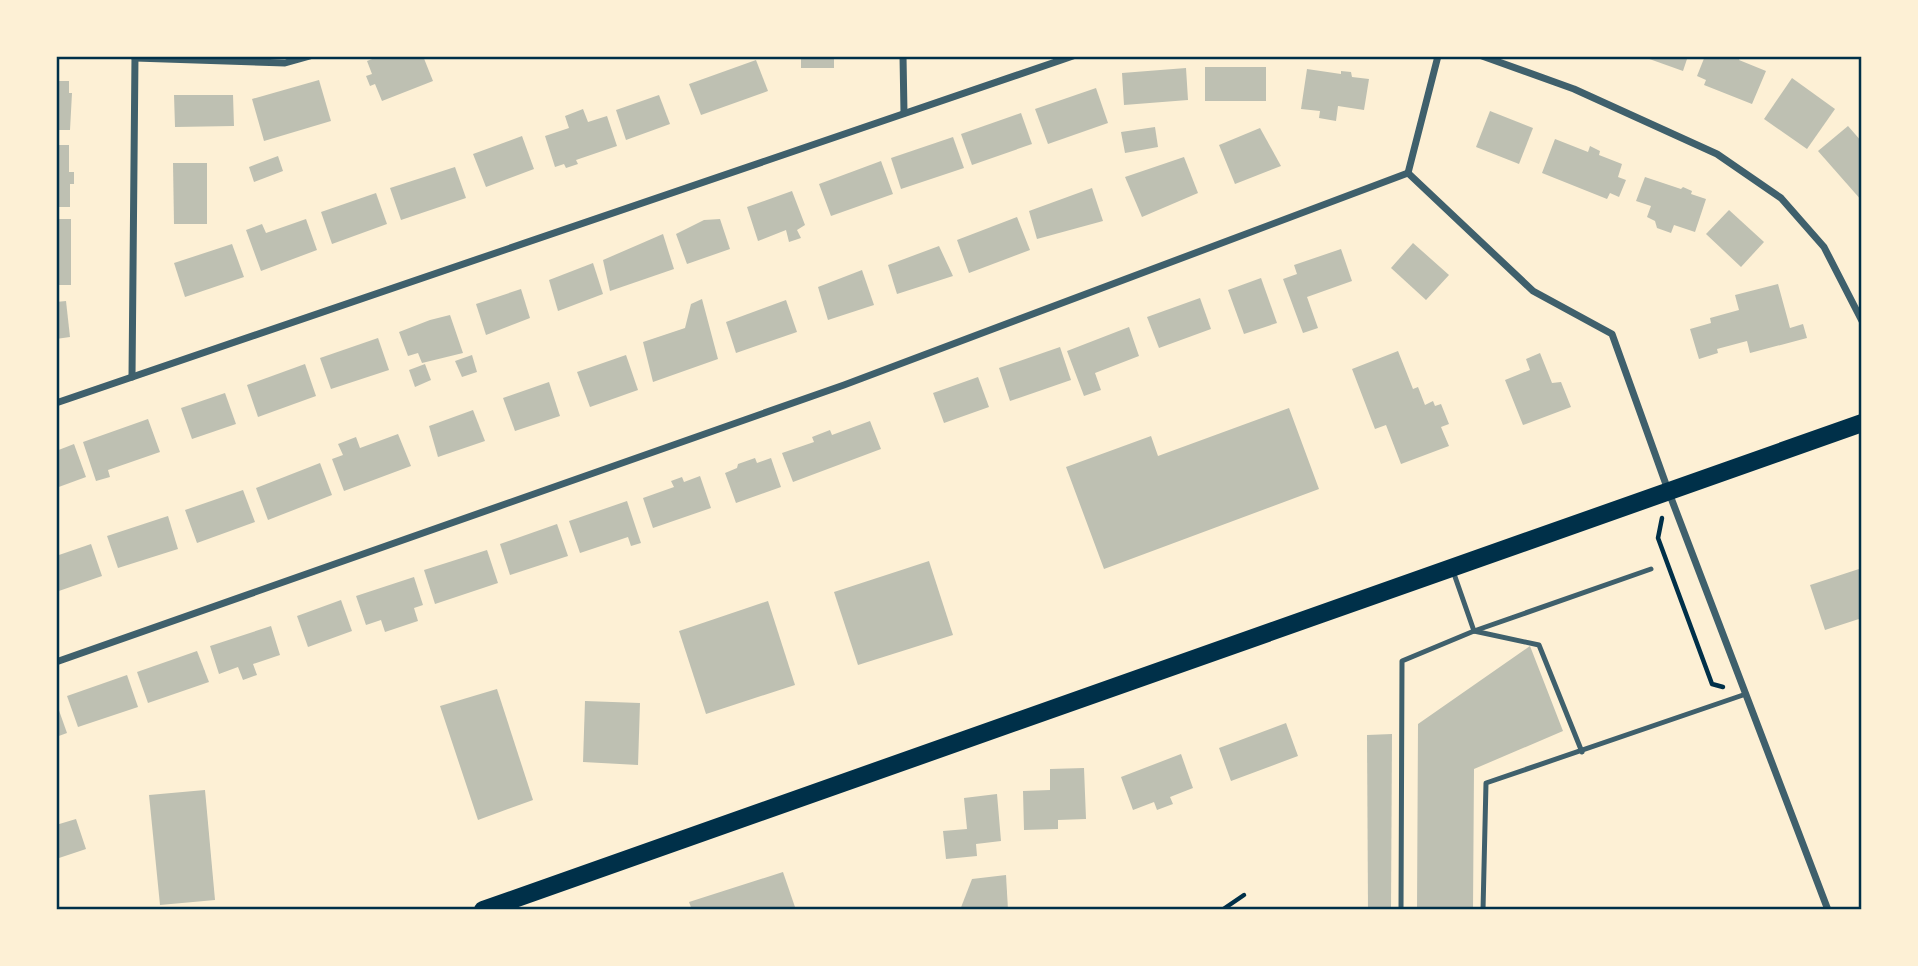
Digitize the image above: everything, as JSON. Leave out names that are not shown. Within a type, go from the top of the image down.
[{"type":"main road","points":[[483,910],[1862,423]]},
{"type":"street","points":[[132,377],[135,57],[285,63],[310,56]]},
{"type":"street","points":[[903,56],[904,113]]},
{"type":"street","points":[[56,403],[1073,56]]},
{"type":"street","points":[[1408,173],[1438,56]]},
{"type":"street","points":[[1482,56],[1574,89],[1717,154],[1781,198],[1824,247],[1862,321]]},
{"type":"street","points":[[1408,173],[1533,291],[1612,334],[1668,490],[1828,910]]},
{"type":"street","points":[[56,662],[844,385],[1408,173]]},
{"type":"lane","points":[[1451,567],[1475,631]]},
{"type":"lane","points":[[1401,910],[1402,661],[1475,631],[1651,569]]},
{"type":"lane","points":[[1475,631],[1539,645],[1582,752]]},
{"type":"lane","points":[[1483,910],[1486,783],[1746,694]]},
{"type":"path","points":[[1668,490],[1658,538],[1712,684],[1746,694]]},
{"type":"path","points":[[1222,910],[1244,895]]},
{"type":"building","points":[[380,56],[423,56],[433,81],[382,101],[375,84],[370,86],[366,76],[372,74],[367,61]]},
{"type":"building","points":[[801,56],[834,56],[834,68],[801,68]]},
{"type":"building","points":[[1641,56],[1688,56],[1683,71]]},
{"type":"building","points":[[1705,56],[1741,56],[1739,60],[1766,71],[1752,104],[1704,85],[1706,80],[1697,76]]},
{"type":"building","points":[[756,60],[768,91],[701,115],[689,84]]},
{"type":"building","points":[[1205,67],[1266,67],[1266,101],[1205,101]]},
{"type":"building","points":[[1186,68],[1188,100],[1124,105],[1122,73]]},
{"type":"building","points":[[1307,69],[1341,74],[1341,71],[1351,72],[1352,77],[1369,79],[1364,110],[1338,106],[1336,121],[1319,118],[1320,111],[1301,109]]},
{"type":"building","points":[[1792,78],[1835,109],[1807,149],[1764,119]]},
{"type":"building","points":[[319,80],[331,121],[264,141],[252,99]]},
{"type":"building","points":[[56,81],[69,81],[69,93],[72,93],[70,130],[56,130]]},
{"type":"building","points":[[1096,88],[1108,123],[1048,144],[1035,109]]},
{"type":"building","points":[[174,95],[233,95],[234,126],[175,127]]},
{"type":"building","points":[[659,95],[670,124],[626,140],[616,110]]},
{"type":"building","points":[[583,109],[588,122],[607,116],[617,146],[576,160],[578,164],[566,168],[564,164],[555,167],[545,136],[569,128],[565,116]]},
{"type":"building","points":[[1490,111],[1533,128],[1519,164],[1476,147]]},
{"type":"building","points":[[1021,113],[1032,144],[972,165],[961,134]]},
{"type":"building","points":[[1848,126],[1862,142],[1862,201],[1818,151]]},
{"type":"building","points":[[1155,127],[1158,147],[1125,153],[1121,132]]},
{"type":"building","points":[[1260,128],[1281,166],[1235,184],[1219,145]]},
{"type":"building","points":[[522,136],[534,169],[486,187],[473,154]]},
{"type":"building","points":[[953,137],[964,168],[901,189],[891,158]]},
{"type":"building","points":[[1555,139],[1588,152],[1590,146],[1600,151],[1599,155],[1622,164],[1618,177],[1626,180],[1619,197],[1610,193],[1607,199],[1542,173]]},
{"type":"building","points":[[56,145],[69,145],[69,172],[74,172],[74,184],[70,184],[70,207],[56,207]]},
{"type":"building","points":[[278,156],[283,171],[254,182],[249,167]]},
{"type":"building","points":[[1184,157],[1198,193],[1142,217],[1125,177]]},
{"type":"building","points":[[881,161],[893,194],[831,216],[819,184]]},
{"type":"building","points":[[173,163],[207,163],[207,224],[174,224]]},
{"type":"building","points":[[455,167],[466,198],[401,220],[390,188]]},
{"type":"building","points":[[1645,177],[1681,189],[1683,187],[1692,191],[1691,194],[1706,199],[1695,232],[1674,225],[1671,233],[1657,228],[1655,221],[1647,217],[1651,206],[1636,201]]},
{"type":"building","points":[[1092,188],[1103,221],[1037,239],[1029,211]]},
{"type":"building","points":[[792,191],[805,225],[797,230],[801,238],[789,242],[786,230],[758,241],[747,207]]},
{"type":"building","points":[[376,193],[387,224],[332,244],[321,212]]},
{"type":"building","points":[[1729,210],[1764,242],[1741,267],[1706,234]]},
{"type":"building","points":[[1017,217],[1030,250],[969,273],[957,240]]},
{"type":"building","points":[[56,219],[71,219],[71,285],[56,285]]},
{"type":"building","points":[[306,219],[317,250],[261,271],[246,230],[262,224],[266,233]]},
{"type":"building","points":[[720,219],[730,249],[687,264],[676,234],[704,220]]},
{"type":"building","points":[[663,234],[674,269],[610,291],[603,260]]},
{"type":"building","points":[[1413,243],[1449,275],[1426,300],[1391,268]]},
{"type":"building","points":[[232,244],[244,277],[185,297],[174,263]]},
{"type":"building","points":[[939,246],[953,276],[897,294],[888,265]]},
{"type":"building","points":[[1341,249],[1352,281],[1307,297],[1318,328],[1303,333],[1283,279],[1297,274],[1294,265]]},
{"type":"building","points":[[593,263],[603,294],[558,311],[549,280]]},
{"type":"building","points":[[862,270],[874,305],[828,320],[818,287]]},
{"type":"building","points":[[1261,278],[1277,323],[1244,334],[1228,290]]},
{"type":"building","points":[[1778,284],[1790,328],[1803,324],[1807,338],[1750,353],[1747,341],[1717,349],[1718,353],[1699,359],[1690,329],[1711,323],[1710,318],[1739,310],[1735,295]]},
{"type":"building","points":[[521,289],[530,318],[486,335],[476,304]]},
{"type":"building","points":[[1200,298],[1211,329],[1159,348],[1147,317]]},
{"type":"building","points":[[702,299],[718,359],[653,382],[643,342],[685,328],[691,304]]},
{"type":"building","points":[[786,300],[797,332],[736,353],[726,322]]},
{"type":"building","points":[[66,301],[70,337],[56,339],[56,302]]},
{"type":"building","points":[[450,315],[463,353],[422,363],[418,353],[408,356],[399,332]]},
{"type":"building","points":[[1129,327],[1139,356],[1095,373],[1101,390],[1084,396],[1067,351]]},
{"type":"building","points":[[378,338],[389,370],[331,389],[320,358]]},
{"type":"building","points":[[1060,347],[1071,380],[1010,401],[999,368]]},
{"type":"building","points":[[1398,351],[1413,389],[1418,387],[1425,405],[1433,401],[1435,406],[1441,404],[1449,424],[1441,427],[1449,446],[1401,464],[1386,425],[1375,429],[1352,369]]},
{"type":"building","points":[[1540,353],[1552,383],[1561,382],[1571,407],[1523,425],[1505,380],[1530,370],[1526,359]]},
{"type":"building","points":[[472,355],[477,372],[462,377],[455,361]]},
{"type":"building","points":[[626,355],[638,390],[590,407],[577,372]]},
{"type":"building","points":[[305,364],[316,396],[258,417],[247,385]]},
{"type":"building","points":[[425,364],[431,380],[415,387],[409,370]]},
{"type":"building","points":[[978,377],[989,407],[944,423],[933,393]]},
{"type":"building","points":[[549,382],[560,416],[515,431],[503,398]]},
{"type":"building","points":[[225,393],[236,424],[192,439],[181,408]]},
{"type":"building","points":[[1289,408],[1319,489],[1104,569],[1066,467],[1151,436],[1158,456]]},
{"type":"building","points":[[473,410],[485,441],[438,457],[429,426]]},
{"type":"building","points":[[148,419],[160,452],[108,470],[110,477],[96,481],[83,442]]},
{"type":"building","points":[[870,421],[881,449],[793,482],[782,453],[814,442],[812,437],[830,430],[832,435]]},
{"type":"building","points":[[398,434],[411,466],[344,491],[332,459],[343,455],[338,444],[356,437],[360,448]]},
{"type":"building","points":[[74,444],[86,477],[56,488],[56,451]]},
{"type":"building","points":[[755,458],[757,463],[771,458],[781,487],[736,503],[725,473],[737,468],[738,464]]},
{"type":"building","points":[[320,463],[332,495],[268,520],[256,488]]},
{"type":"building","points":[[700,476],[711,508],[653,528],[643,498],[674,487],[671,481],[682,477],[684,482]]},
{"type":"building","points":[[243,490],[255,522],[197,543],[185,510]]},
{"type":"building","points":[[627,501],[641,543],[631,546],[628,537],[580,553],[569,521]]},
{"type":"building","points":[[168,516],[178,549],[118,568],[107,536]]},
{"type":"building","points":[[557,524],[568,556],[510,575],[500,544]]},
{"type":"building","points":[[91,544],[102,576],[56,592],[56,556]]},
{"type":"building","points":[[487,550],[498,583],[435,604],[424,570]]},
{"type":"building","points":[[929,561],[953,635],[858,665],[834,592]]},
{"type":"building","points":[[1862,568],[1862,618],[1825,630],[1810,585]]},
{"type":"building","points":[[414,577],[423,605],[414,608],[418,621],[385,632],[381,620],[366,625],[356,596]]},
{"type":"building","points":[[341,600],[352,631],[308,647],[297,616]]},
{"type":"building","points":[[768,601],[795,685],[706,714],[679,631]]},
{"type":"building","points":[[271,626],[280,655],[253,664],[257,675],[243,680],[238,667],[219,674],[210,646]]},
{"type":"building","points":[[1530,646],[1563,731],[1474,769],[1473,910],[1417,910],[1418,724]]},
{"type":"building","points":[[197,651],[209,682],[148,703],[137,672]]},
{"type":"building","points":[[127,675],[138,707],[78,727],[67,696]]},
{"type":"building","points":[[497,689],[533,800],[478,820],[440,706]]},
{"type":"building","points":[[585,701],[640,703],[638,765],[583,762]]},
{"type":"building","points":[[56,702],[67,733],[56,737]]},
{"type":"building","points":[[1286,723],[1298,756],[1231,781],[1219,748]]},
{"type":"building","points":[[1392,734],[1391,910],[1368,910],[1367,735]]},
{"type":"building","points":[[1181,754],[1193,788],[1170,797],[1173,804],[1157,810],[1154,802],[1133,810],[1121,777]]},
{"type":"building","points":[[1084,768],[1086,819],[1058,820],[1058,829],[1024,830],[1023,791],[1050,790],[1050,769]]},
{"type":"building","points":[[205,790],[215,900],[160,905],[149,795]]},
{"type":"building","points":[[997,794],[1001,841],[976,844],[977,856],[946,859],[943,831],[967,829],[964,798]]},
{"type":"building","points":[[76,819],[86,849],[56,859],[56,825]]},
{"type":"building","points":[[783,872],[796,910],[692,910],[689,902]]},
{"type":"building","points":[[1006,875],[1008,910],[960,910],[972,879]]}]
